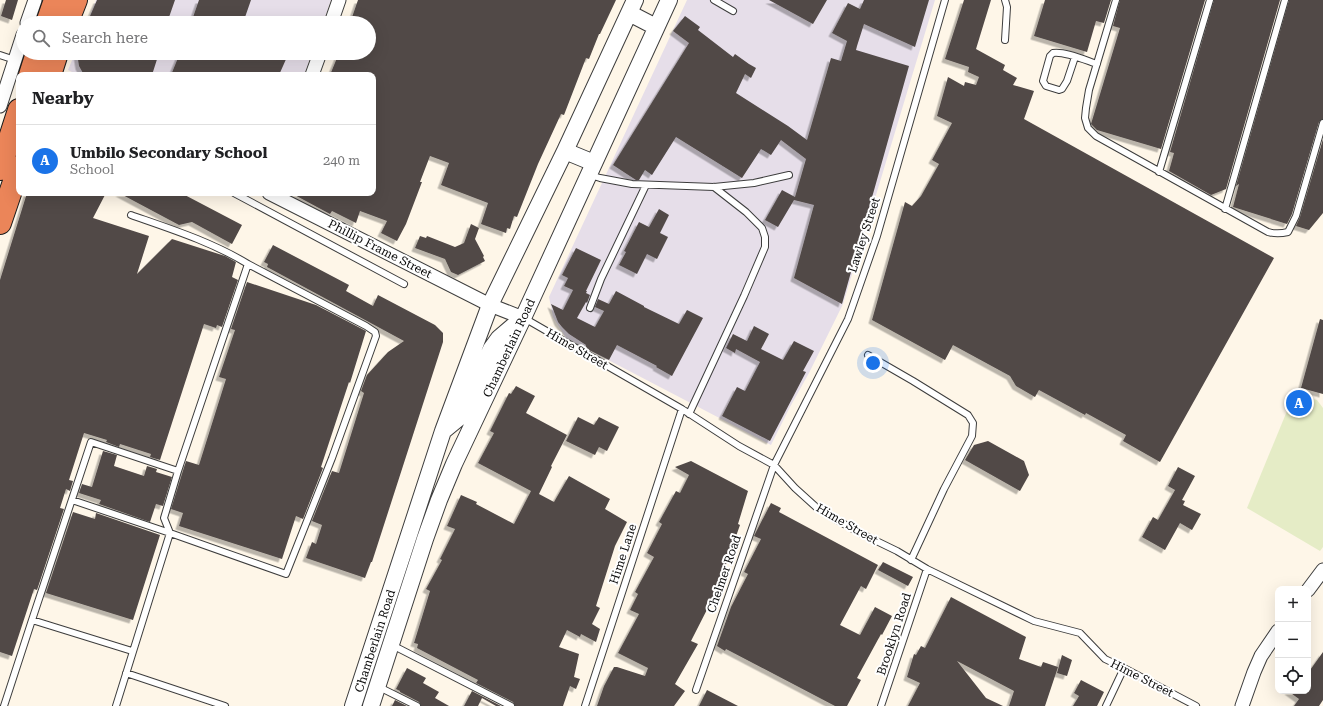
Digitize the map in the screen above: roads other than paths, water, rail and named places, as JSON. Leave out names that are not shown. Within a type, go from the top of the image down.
[{"type":"highway","points":[[49,16],[55,0]]},
{"type":"highway","points":[[70,16],[76,0]]},
{"type":"highway","points":[[31,72],[35,60]]},
{"type":"highway","points":[[51,72],[55,60]]},
{"type":"highway","points":[[0,169],[16,119]]},
{"type":"highway","points":[[0,223],[16,176]]},
{"type":"street","points":[[29,16],[35,0]]},
{"type":"street","points":[[334,16],[340,0]]},
{"type":"street","name":"Chamberlain Road","points":[[371,706],[425,539],[454,464],[524,318],[669,0]]},
{"type":"street","points":[[632,7],[656,27]]},
{"type":"street","name":"Chamberlain Road","points":[[353,706],[442,431],[490,305],[565,151],[632,7]]},
{"type":"street","points":[[0,106],[16,57]]},
{"type":"street","points":[[313,72],[317,60]]},
{"type":"street","points":[[565,151],[591,169]]},
{"type":"street","name":"Phillip Frame Street","points":[[275,196],[490,305]]},
{"type":"street","name":"Hime Street","points":[[490,305],[524,318]]},
{"type":"street","points":[[442,431],[460,417],[491,349],[500,338],[524,318]]},
{"type":"street","points":[[434,458],[454,464]]},
{"type":"street","points":[[1311,586],[1323,570]]},
{"type":"street","points":[[1242,706],[1261,656],[1275,635]]},
{"type":"lane","points":[[714,0],[733,11]]},
{"type":"lane","name":"Lawley Street","points":[[774,465],[848,319],[877,236],[945,0]]},
{"type":"lane","points":[[1005,0],[1007,7],[1005,40]]},
{"type":"lane","points":[[1116,0],[1089,90],[1086,108],[1085,118],[1088,128],[1096,136],[1225,209],[1268,232],[1275,234],[1288,232],[1296,216],[1323,123]]},
{"type":"lane","points":[[1159,172],[1210,0]]},
{"type":"lane","points":[[1225,209],[1285,0]]},
{"type":"lane","points":[[1075,57],[1067,82],[1062,89],[1059,90],[1044,84],[1043,78],[1050,56],[1053,53],[1075,57],[1097,64]]},
{"type":"lane","points":[[0,55],[15,60]]},
{"type":"lane","points":[[591,169],[600,178],[646,185],[714,187],[765,181],[789,175]]},
{"type":"lane","points":[[590,308],[601,279],[646,185]]},
{"type":"lane","points":[[689,414],[732,323],[765,247],[765,237],[762,228],[746,212],[714,187]]},
{"type":"lane","points":[[240,196],[404,284]]},
{"type":"lane","points":[[72,500],[286,574],[332,458],[376,336],[375,332],[366,326],[228,252],[131,214]]},
{"type":"lane","points":[[116,706],[170,533],[164,518],[178,471],[248,264]]},
{"type":"lane","name":"Hime Street","points":[[524,318],[682,409],[739,446],[774,465],[795,488],[816,507],[860,533],[897,551],[927,569],[1034,621],[1080,633],[1105,659],[1196,706]]},
{"type":"lane","points":[[868,355],[968,415],[973,422],[972,436],[935,507],[911,560]]},
{"type":"lane","name":"Hime Lane","points":[[585,706],[682,409]]},
{"type":"lane","points":[[4,706],[91,442],[178,471]]},
{"type":"lane","name":"Chelmer Road","points":[[696,690],[774,465]]},
{"type":"lane","name":"Brooklyn Road","points":[[881,706],[927,569]]},
{"type":"lane","points":[[32,620],[132,651]]},
{"type":"lane","points":[[391,644],[511,706]]},
{"type":"lane","points":[[1106,706],[1124,668]]},
{"type":"lane","points":[[126,673],[225,706]]},
{"type":"lane","points":[[377,686],[417,706]]},
{"type":"place","name":"Umbilo Secondary School","points":[[1299,403]]}]
